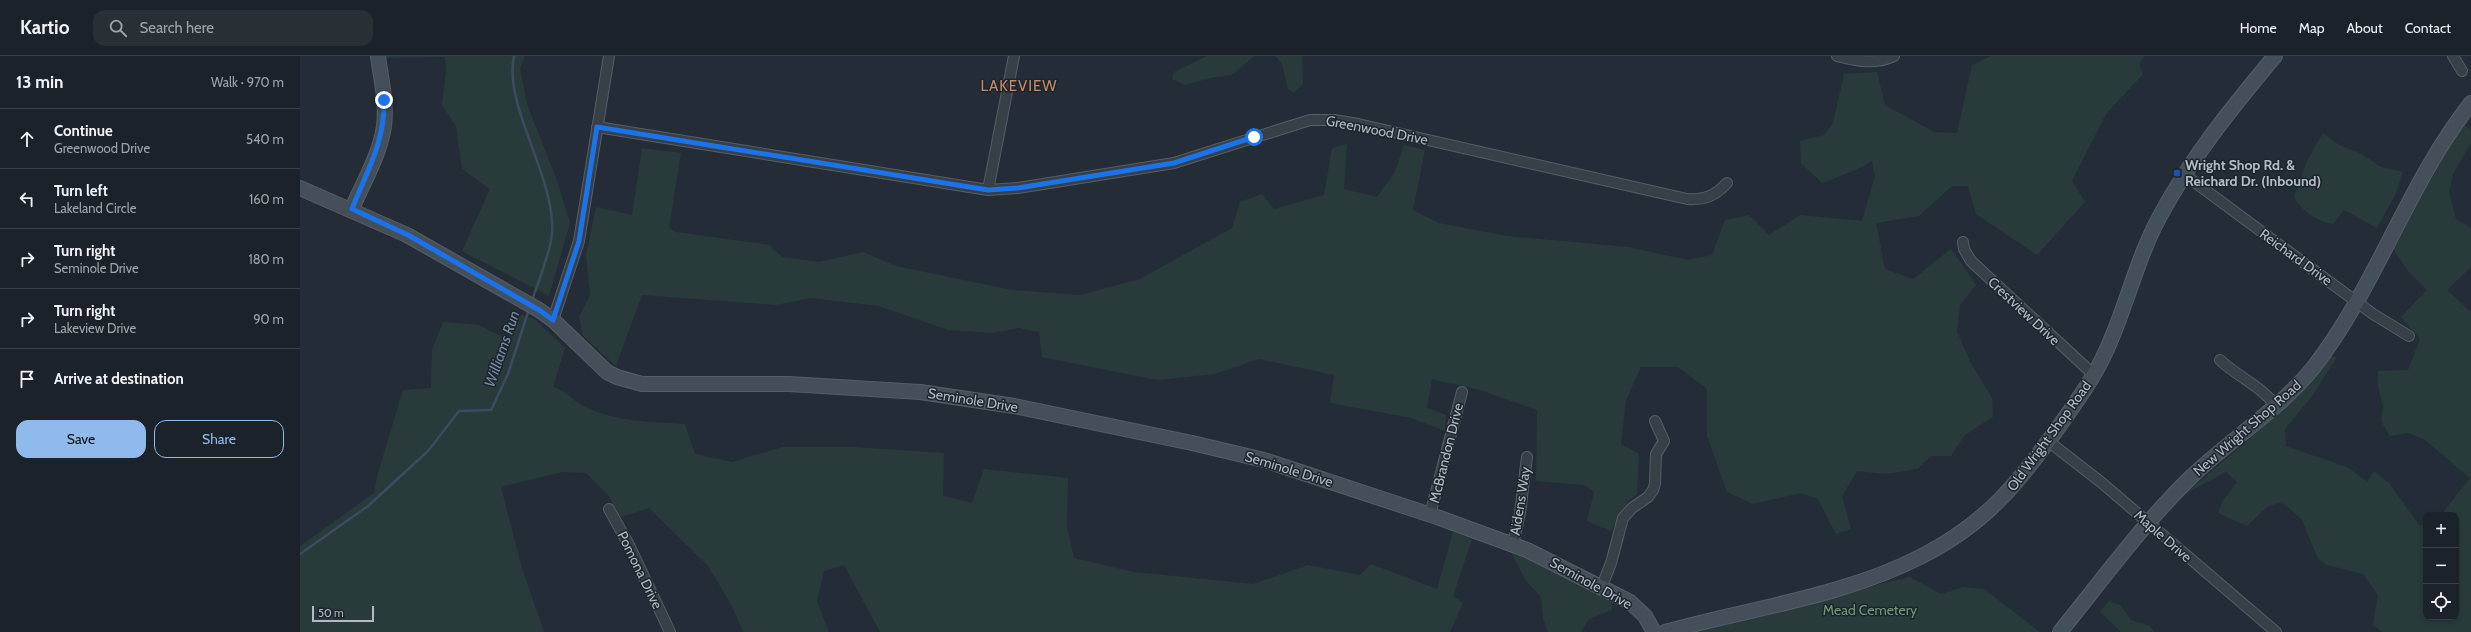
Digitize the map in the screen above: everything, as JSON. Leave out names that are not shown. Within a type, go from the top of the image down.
[{"type":"street","points":[[352,209],[381,141],[384,127],[384,100],[378,56]]},
{"type":"street","points":[[553,320],[579,241],[610,56]]},
{"type":"street","points":[[988,190],[1014,56]]},
{"type":"street","points":[[1837,56],[1867,62],[1877,62],[1894,56]]},
{"type":"street","name":"Old Wright Shop Road","points":[[1665,632],[1849,585],[1924,556],[1986,515],[2019,480],[2094,375],[2110,343],[2147,240],[2185,175],[2215,131],[2275,56]]},
{"type":"street","points":[[2453,56],[2462,71]]},
{"type":"street","name":"New Wright Shop Road","points":[[2060,632],[2149,524],[2189,479],[2276,406],[2312,368],[2356,300],[2437,149],[2471,103]]},
{"type":"street","name":"Greenwood Drive","points":[[597,127],[988,190],[1018,188],[1174,163],[1310,120],[1322,119],[1358,124],[1687,199],[1707,199],[1714,196],[1727,183]]},
{"type":"street","name":"Reichard Drive","points":[[2185,175],[2356,300],[2409,336]]},
{"type":"street","name":"Seminole Drive","points":[[300,188],[352,209],[408,235],[519,298],[553,320],[607,372],[627,381],[659,386],[750,384],[864,388],[966,398],[1236,453],[1430,515],[1513,544],[1602,586],[1630,602],[1639,609],[1654,632]]},
{"type":"street","name":"Crestview Drive","points":[[1963,242],[1964,250],[1971,261],[2094,375]]},
{"type":"street","points":[[2220,360],[2232,372],[2267,393],[2276,406]]},
{"type":"street","name":"McBrandon Drive","points":[[1430,515],[1462,392]]},
{"type":"street","points":[[1602,586],[1611,563],[1623,518],[1632,508],[1648,497],[1655,484],[1655,460],[1664,442],[1655,421]]},
{"type":"street","name":"Maple Drive","points":[[2048,441],[2149,524],[2276,632]]},
{"type":"street","name":"Aidens Way","points":[[1513,544],[1520,513],[1527,457]]},
{"type":"street","name":"Pomona Drive","points":[[609,509],[630,547],[670,632]]},
{"type":"green space","points":[[384,56],[525,56],[520,69],[527,104],[556,178],[570,223],[549,296],[462,251],[490,189],[462,169],[456,126],[442,105],[446,71],[445,57],[384,58]]},
{"type":"green space","points":[[1207,56],[1254,56],[1232,75],[1210,78],[1185,85],[1172,79],[1174,72]]},
{"type":"green space","points":[[1276,56],[1302,56],[1303,84],[1294,93],[1288,89],[1282,64]]},
{"type":"green space","points":[[1991,56],[2144,56],[2139,64],[2143,74],[2106,114],[2072,181],[2085,202],[2037,255],[1976,214],[1968,186],[1952,186],[1919,216],[1876,223],[1885,269],[1913,279],[1951,249],[1976,285],[1960,305],[1957,332],[1971,363],[1992,398],[1993,417],[1965,435],[1951,456],[1931,456],[1917,469],[1885,474],[1857,471],[1842,496],[1851,529],[1836,534],[1818,499],[1801,493],[1753,504],[1727,492],[1707,436],[1707,389],[1678,367],[1641,367],[1626,400],[1621,444],[1639,454],[1637,494],[1628,501],[1611,531],[1587,521],[1594,492],[1584,485],[1536,481],[1537,410],[1480,390],[1432,379],[1427,408],[1446,415],[1445,431],[1411,418],[1330,403],[1334,375],[1259,359],[1215,374],[1157,380],[1042,357],[1039,332],[1019,328],[992,333],[948,330],[879,306],[811,298],[776,305],[642,295],[616,366],[583,336],[579,317],[590,295],[586,255],[596,207],[632,215],[642,148],[681,153],[669,228],[676,232],[769,245],[782,257],[819,262],[863,252],[896,266],[1012,290],[1080,295],[1140,279],[1232,228],[1240,202],[1262,194],[1274,209],[1324,195],[1332,148],[1347,144],[1344,189],[1377,197],[1395,172],[1404,145],[1425,150],[1413,210],[1439,223],[1507,236],[1628,247],[1688,260],[1712,255],[1725,220],[1749,215],[1769,235],[1800,215],[1862,221],[1875,176],[1872,161],[1856,170],[1822,183],[1801,163],[1800,141],[1824,135],[1833,123],[1844,74],[1877,72],[1885,105],[1934,132],[1957,133],[1972,65]]},
{"type":"green space","points":[[2463,124],[2471,129],[2471,143],[2453,174],[2449,192],[2456,219],[2471,228],[2471,267],[2447,290],[2471,312],[2471,632],[2382,632],[2373,625],[2378,595],[2363,574],[2327,565],[2318,559],[2302,520],[2282,502],[2267,507],[2247,526],[2218,513],[2222,502],[2237,482],[2226,472],[2185,494],[2281,412],[2331,356],[2337,357],[2313,395],[2285,429],[2286,446],[2349,468],[2367,482],[2374,471],[2389,483],[2419,525],[2423,526],[2423,620],[2459,620],[2459,512],[2443,512],[2470,478],[2424,439],[2408,433],[2390,436],[2381,421],[2383,407],[2378,386],[2378,371],[2408,370],[2420,339],[2401,317],[2427,290],[2409,272],[2393,249],[2435,164]]},
{"type":"green space","points":[[2323,133],[2339,145],[2360,153],[2381,167],[2403,172],[2395,195],[2377,228],[2344,210],[2333,224],[2327,223],[2310,215],[2301,207],[2294,197],[2307,161]]},
{"type":"green space","points":[[516,313],[534,319],[565,348],[553,387],[562,390],[579,404],[608,415],[633,420],[685,424],[695,454],[732,462],[783,447],[852,447],[944,453],[943,496],[972,503],[984,469],[1068,478],[1067,527],[1074,558],[1134,572],[1253,584],[1308,565],[1360,575],[1371,564],[1437,589],[1453,532],[1472,539],[1453,596],[1463,603],[1450,632],[880,632],[844,565],[824,571],[817,601],[829,632],[743,632],[733,608],[708,566],[649,508],[621,517],[608,495],[586,473],[562,472],[501,487],[521,565],[544,632],[300,632],[300,546],[374,493],[378,473],[403,390],[431,388],[432,350],[443,322],[479,325],[508,340]]},
{"type":"green space","points":[[1511,552],[1520,553],[1613,600],[1612,610],[1589,619],[1581,632],[1548,632],[1543,618],[1541,597],[1526,581]]},
{"type":"green space","name":"Mead Cemetery","points":[[1910,577],[1941,594],[1963,587],[1984,589],[2040,632],[1685,632],[1718,622]]},
{"type":"green space","points":[[2109,601],[2120,605],[2131,620],[2150,626],[2154,632],[2121,632],[2100,612]]},
{"type":"waterway","name":"Williams Run","points":[[514,56],[513,76],[516,97],[522,119],[539,166],[551,212],[551,240],[547,257],[532,301]]},
{"type":"waterway","name":"Williams Run","points":[[300,554],[368,506],[428,451],[459,411],[491,410],[508,374],[529,309]]},
{"type":"place","name":"Wright Shop Rd. & Reichard Dr. (Inbound)","points":[[2177,173]]},
{"type":"district","name":"LAKEVIEW","points":[[1019,86]]},
{"type":"route","points":[[384,100],[385,117],[381,141],[352,209],[408,235],[545,313],[553,320],[561,301],[579,241],[587,200],[597,127],[616,128],[976,190],[1018,188],[1174,163],[1254,137]]}]
